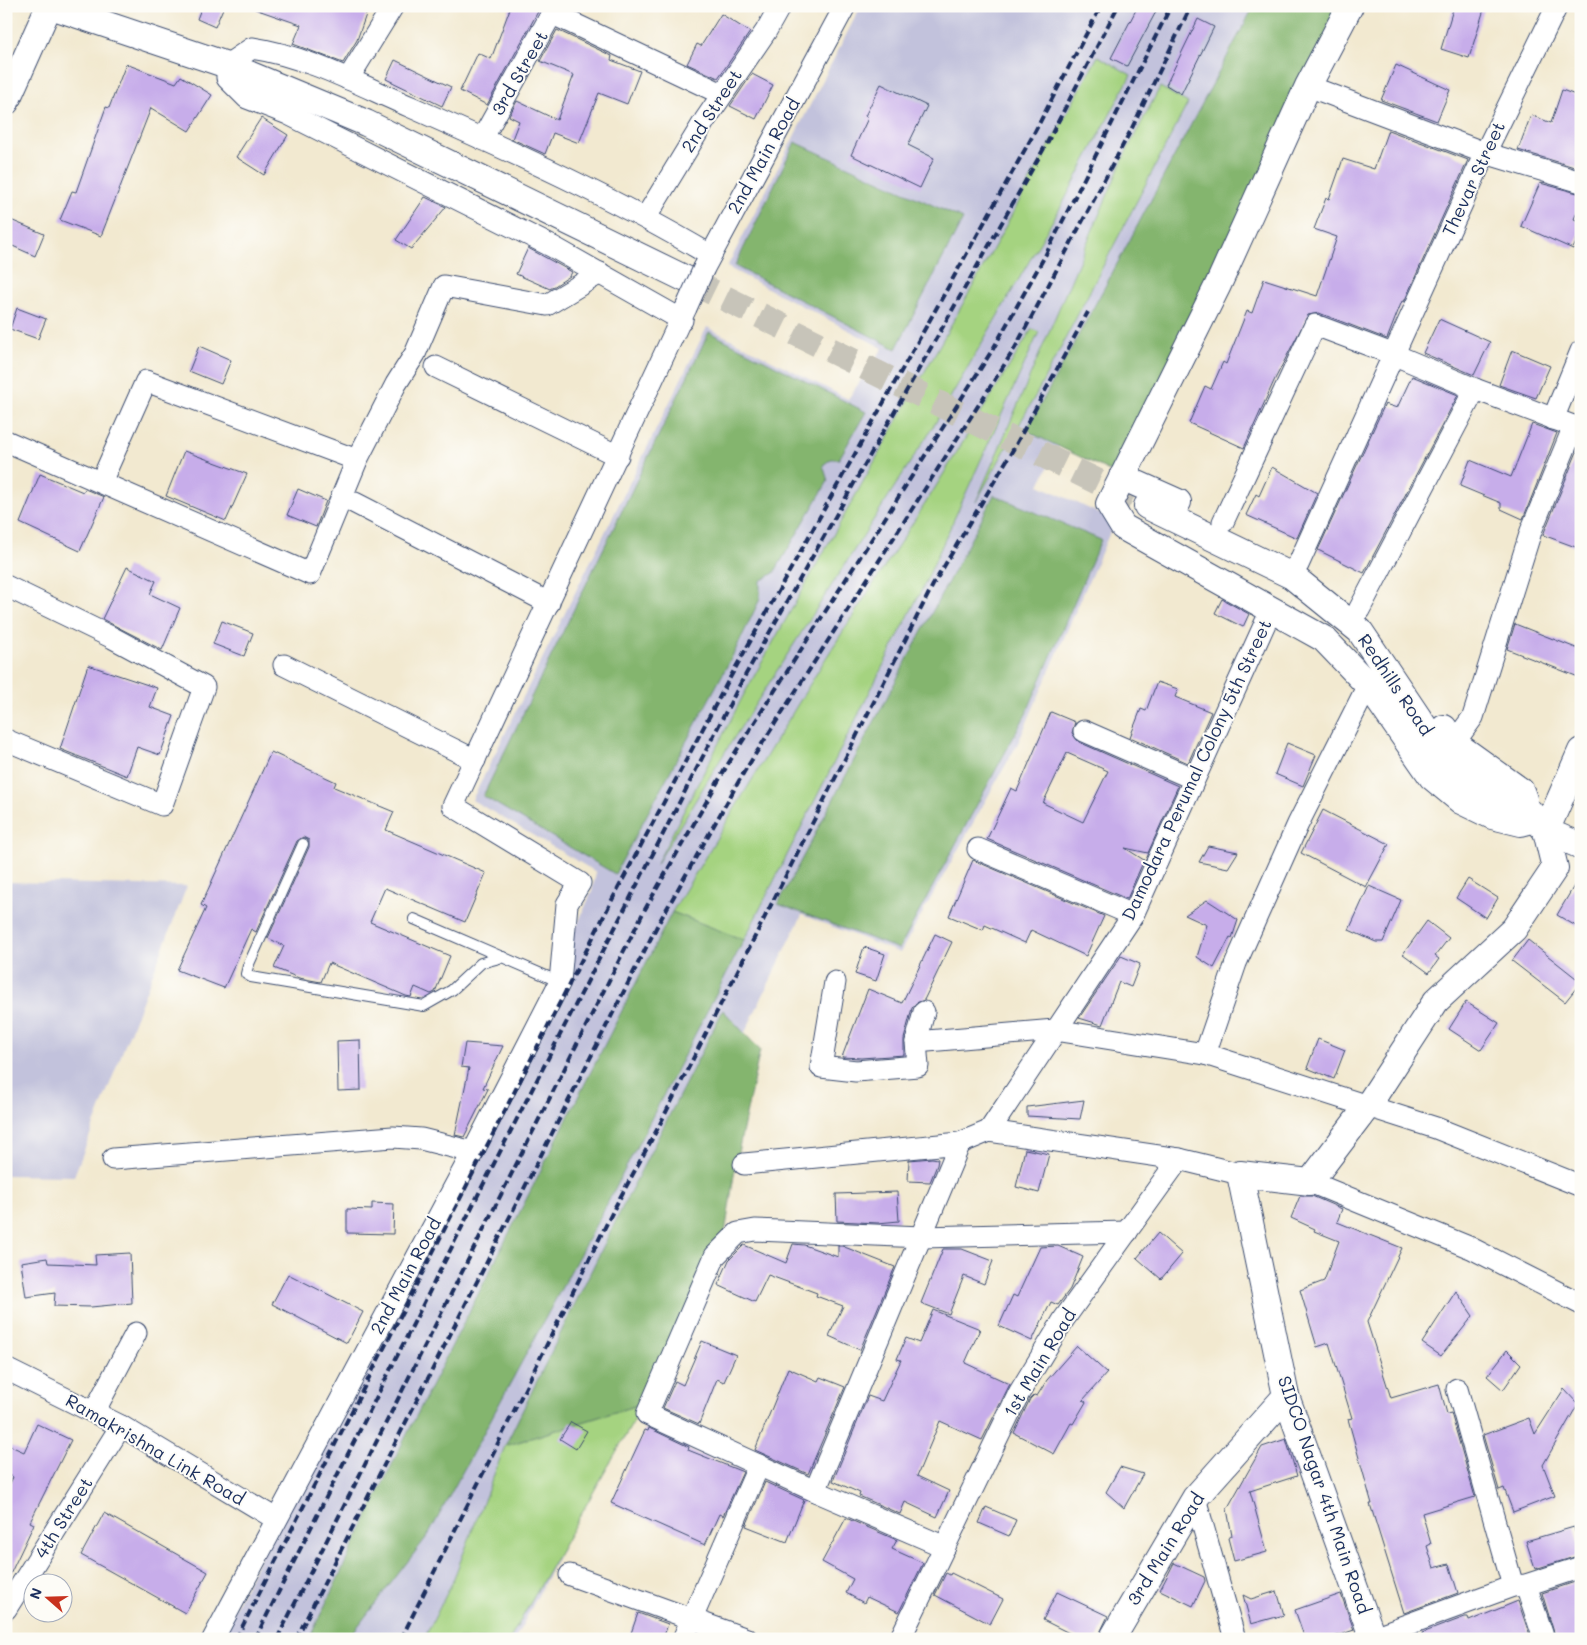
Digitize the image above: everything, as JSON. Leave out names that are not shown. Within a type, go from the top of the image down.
[{"type":"street","points":[[6,102],[50,6],[227,65],[701,268]]},
{"type":"street","points":[[348,80],[393,6]]},
{"type":"street","name":"2nd Street","points":[[646,217],[722,94],[780,6]]},
{"type":"street","name":"2nd Main Road","points":[[213,1639],[473,1152],[560,982],[567,904],[580,883],[453,806],[684,314],[701,268],[845,6]]},
{"type":"street","points":[[1350,6],[1308,86],[1218,285],[1110,504],[1124,527],[1272,608],[1324,639],[1368,684],[1432,777],[1461,801],[1492,816],[1521,823],[1537,821]]},
{"type":"street","name":"Thevar Street","points":[[1298,565],[1395,355],[1485,153],[1557,6]]},
{"type":"street","points":[[555,10],[722,94]]},
{"type":"street","name":"3rd Street","points":[[482,139],[555,10]]},
{"type":"street","points":[[227,65],[252,48],[276,52],[348,80],[482,139],[646,217],[701,268]]},
{"type":"street","points":[[227,65],[228,78],[247,98],[297,118],[684,314]]},
{"type":"street","points":[[1308,86],[1485,153],[1581,182]]},
{"type":"street","points":[[6,441],[310,574],[357,460],[396,384],[415,354],[444,286],[547,305],[600,273]]},
{"type":"street","points":[[1223,522],[1315,325],[1578,428],[1531,531],[1499,630],[1480,700],[1473,717],[1454,742]]},
{"type":"street","points":[[1553,419],[1581,351]]},
{"type":"street","points":[[436,368],[618,456]]},
{"type":"street","points":[[101,482],[146,381],[357,460]]},
{"type":"street","points":[[1358,610],[1475,389]]},
{"type":"street","points":[[1122,477],[1223,522],[1298,565],[1343,596],[1358,610],[1380,636],[1454,742],[1521,791],[1537,821],[1555,868],[1514,929],[1436,1001],[1367,1107],[1310,1182]]},
{"type":"street","points":[[355,503],[549,603]]},
{"type":"street","name":"Redhills Road","points":[[1147,506],[1292,576],[1360,631],[1442,753],[1469,779],[1581,846]]},
{"type":"street","points":[[6,586],[113,638],[204,687],[162,805],[6,740]]},
{"type":"street","name":"Damodara Perumal Colony 5th Street","points":[[989,1131],[1133,915],[1272,608]]},
{"type":"street","points":[[284,665],[475,760]]},
{"type":"street","points":[[1205,1054],[1240,954],[1298,824],[1368,684]]},
{"type":"street","points":[[1084,731],[1194,779]]},
{"type":"street","points":[[1537,821],[1581,751]]},
{"type":"street","points":[[978,849],[1133,915]]},
{"type":"street","points":[[835,982],[821,1066],[856,1071],[918,1066],[916,1042],[924,1012]]},
{"type":"street","points":[[916,1042],[1055,1030],[1205,1054],[1436,1128],[1581,1186]]},
{"type":"street","points":[[744,1164],[960,1143],[989,1131],[1179,1159],[1240,1174],[1310,1182],[1471,1248],[1581,1304]]},
{"type":"street","points":[[113,1159],[393,1137],[421,1139],[473,1152]]},
{"type":"street","points":[[815,1491],[960,1143]]},
{"type":"street","name":"1st Main Road","points":[[900,1639],[1018,1393],[1064,1319],[1179,1159]]},
{"type":"street","name":"SIDCO Nagar 4th Main Road","points":[[1240,1174],[1286,1396],[1371,1638]]},
{"type":"street","points":[[945,1547],[815,1491],[647,1414],[716,1256],[738,1232],[755,1230],[922,1236],[1127,1232]]},
{"type":"street","points":[[94,1412],[136,1333]]},
{"type":"street","name":"Ramakrishna Link Road","points":[[6,1369],[121,1426],[276,1519]]},
{"type":"street","points":[[1457,1389],[1519,1585],[1544,1639]]},
{"type":"street","name":"3rd Main Road","points":[[1112,1639],[1120,1621],[1195,1498],[1286,1396]]},
{"type":"street","name":"4th Street","points":[[6,1609],[15,1580],[121,1426]]},
{"type":"street","points":[[683,1639],[760,1465]]},
{"type":"street","points":[[1195,1498],[1235,1639]]},
{"type":"street","points":[[1371,1638],[1519,1585],[1581,1567]]},
{"type":"street","points":[[570,1575],[747,1639]]},
{"type":"lane","points":[[303,844],[248,966],[246,974],[251,977],[424,1006],[452,990],[481,963],[503,957]]},
{"type":"lane","points":[[414,919],[560,982]]},
{"type":"shaded area","points":[[861,6],[1343,6],[1063,438],[1039,485],[1115,521],[1018,743],[900,953],[802,915],[734,1055],[719,1220],[555,1563],[515,1639],[219,1639],[559,967],[592,891],[596,872],[472,800],[707,327],[848,399],[883,348],[727,267]]},
{"type":"shaded area","points":[[6,882],[187,886],[74,1176],[6,1175]]},
{"type":"green space","points":[[1254,6],[1345,6],[1116,474],[1026,431]]},
{"type":"green space","points":[[1098,56],[1131,75],[1063,203],[936,422],[725,752],[656,865],[743,696],[979,275]]},
{"type":"green space","points":[[1160,87],[1188,103],[1038,391],[976,502],[1126,152]]},
{"type":"green space","points":[[795,142],[963,219],[896,349],[735,266]]},
{"type":"green space","points":[[1032,329],[1039,332],[926,581],[744,940],[672,912],[824,661],[930,496]]},
{"type":"green space","points":[[709,332],[866,412],[839,459],[831,459],[823,465],[828,481],[774,573],[760,581],[760,599],[734,653],[615,874],[483,796]]},
{"type":"green space","points":[[994,495],[1101,540],[1026,714],[899,949],[778,904]]},
{"type":"green space","points":[[672,912],[744,940],[608,1202],[429,1534],[348,1639],[309,1639],[398,1452]]},
{"type":"green space","points":[[723,1010],[760,1050],[736,1162],[725,1234],[644,1403],[505,1446],[628,1196]]},
{"type":"green space","points":[[644,1403],[510,1639],[424,1639],[452,1583],[505,1446]]},
{"type":"building","points":[[202,6],[224,6],[215,27],[197,19]]},
{"type":"building","points":[[256,6],[369,6],[357,40],[343,63],[293,44],[301,25],[255,9]]},
{"type":"building","points":[[511,6],[541,6],[487,105],[460,91],[478,53],[491,59]]},
{"type":"building","points":[[1138,6],[1159,6],[1127,66],[1111,58]]},
{"type":"building","points":[[1454,6],[1485,6],[1469,58],[1441,49]]},
{"type":"building","points":[[721,14],[750,32],[718,78],[687,64],[697,44],[701,46]]},
{"type":"building","points":[[1198,19],[1214,27],[1181,94],[1166,85]]},
{"type":"building","points":[[557,30],[612,56],[611,60],[640,71],[627,104],[599,93],[579,143],[553,133],[545,154],[512,139],[519,121],[509,116],[517,101],[557,120],[574,75],[540,61]]},
{"type":"building","points":[[395,60],[451,87],[442,106],[386,79]]},
{"type":"building","points":[[126,64],[176,83],[181,76],[212,95],[189,131],[151,108],[101,236],[60,220],[72,191],[76,192],[106,107],[109,108]]},
{"type":"building","points":[[1396,65],[1450,90],[1437,121],[1381,100]]},
{"type":"building","points":[[752,74],[773,85],[756,119],[730,106]]},
{"type":"building","points":[[881,84],[927,106],[908,145],[934,158],[920,188],[851,155],[868,118],[865,116]]},
{"type":"building","points":[[1562,90],[1581,97],[1581,169],[1518,150],[1531,115],[1551,123]]},
{"type":"building","points":[[261,118],[288,135],[264,175],[236,157]]},
{"type":"building","points":[[1388,130],[1468,160],[1404,302],[1402,301],[1387,339],[1319,313],[1308,315],[1274,381],[1244,448],[1189,423],[1205,386],[1211,389],[1223,362],[1226,364],[1247,311],[1252,313],[1264,279],[1317,296],[1337,237],[1314,229],[1326,198],[1329,199],[1343,159],[1374,169]]},
{"type":"building","points":[[1540,183],[1581,194],[1581,203],[1574,219],[1581,222],[1581,230],[1573,249],[1521,226]]},
{"type":"building","points":[[425,197],[446,207],[411,249],[396,240]]},
{"type":"building","points":[[6,218],[44,234],[35,256],[6,243]]},
{"type":"building","points":[[528,248],[572,272],[570,276],[550,289],[516,274]]},
{"type":"building","points":[[17,308],[46,319],[38,339],[10,329]]},
{"type":"building","points":[[1439,319],[1490,342],[1474,375],[1423,353]]},
{"type":"building","points":[[199,346],[231,360],[221,384],[189,371]]},
{"type":"building","points":[[1512,350],[1550,366],[1536,398],[1499,385]]},
{"type":"building","points":[[1412,376],[1458,395],[1364,573],[1318,550],[1385,404],[1397,408]]},
{"type":"building","points":[[1532,424],[1557,433],[1523,519],[1501,509],[1501,503],[1460,486],[1470,460],[1511,477]]},
{"type":"building","points":[[1581,442],[1581,549],[1543,535]]},
{"type":"building","points":[[184,451],[247,474],[226,521],[166,496]]},
{"type":"building","points":[[1272,467],[1317,493],[1297,538],[1246,515],[1256,494],[1259,496]]},
{"type":"building","points":[[40,474],[83,492],[85,489],[104,497],[80,551],[20,523]]},
{"type":"building","points":[[298,489],[326,501],[316,527],[287,515]]},
{"type":"building","points":[[127,567],[156,581],[150,594],[180,608],[162,650],[102,619]]},
{"type":"building","points":[[1222,599],[1249,614],[1243,627],[1215,613]]},
{"type":"building","points":[[222,621],[253,633],[244,656],[213,644]]},
{"type":"building","points":[[1515,624],[1581,650],[1581,678],[1507,649]]},
{"type":"building","points":[[88,665],[157,688],[150,707],[174,716],[160,755],[137,747],[127,776],[60,749]]},
{"type":"building","points":[[1157,682],[1178,689],[1175,697],[1211,712],[1188,763],[1130,737],[1141,709],[1146,711]]},
{"type":"building","points":[[1051,712],[1075,722],[1072,733],[1079,742],[1178,786],[1148,853],[1125,848],[1144,860],[1127,899],[987,839],[1011,788],[1017,791]],"holes":[[[1067,753],[1108,771],[1083,822],[1043,803]]]},
{"type":"building","points":[[1287,743],[1316,755],[1303,786],[1275,774]]},
{"type":"building","points":[[271,752],[336,782],[334,787],[394,812],[386,830],[486,873],[465,922],[385,888],[370,922],[450,956],[435,992],[431,994],[415,987],[411,997],[406,996],[329,963],[321,982],[299,978],[274,968],[284,946],[268,938],[309,847],[309,840],[303,837],[297,841],[256,932],[251,929],[224,988],[177,970],[206,908],[201,905]]},
{"type":"building","points":[[1323,810],[1389,844],[1366,887],[1301,853]]},
{"type":"building","points":[[1208,846],[1238,852],[1228,868],[1199,862]]},
{"type":"building","points":[[973,860],[1104,916],[1086,956],[1031,930],[1025,943],[985,925],[983,930],[949,916]]},
{"type":"building","points":[[1581,874],[1581,929],[1557,915]]},
{"type":"building","points":[[1468,879],[1498,898],[1486,918],[1456,898]]},
{"type":"building","points":[[1369,886],[1401,900],[1383,942],[1376,942],[1349,930]]},
{"type":"building","points":[[1207,900],[1238,920],[1232,938],[1230,937],[1214,968],[1197,957],[1207,925],[1185,915]]},
{"type":"building","points":[[1427,921],[1449,938],[1435,956],[1439,959],[1429,973],[1403,954]]},
{"type":"building","points":[[935,934],[952,942],[924,1000],[916,1003],[912,1008],[904,1039],[904,1055],[861,1058],[842,1057],[868,989],[902,1003]]},
{"type":"building","points":[[1528,940],[1581,982],[1565,1002],[1512,961]]},
{"type":"building","points":[[864,947],[885,954],[876,981],[855,974]]},
{"type":"building","points":[[1121,956],[1140,964],[1131,987],[1119,982],[1102,1025],[1079,1018]]},
{"type":"building","points":[[1466,1002],[1499,1023],[1481,1050],[1449,1029]]},
{"type":"building","points":[[1318,1039],[1345,1050],[1334,1079],[1307,1068]]},
{"type":"building","points":[[360,1040],[361,1090],[338,1091],[337,1041]]},
{"type":"building","points":[[465,1043],[503,1046],[483,1088],[488,1089],[464,1137],[455,1135],[469,1068],[461,1067]]},
{"type":"building","points":[[1084,1100],[1080,1119],[1027,1116],[1027,1107]]},
{"type":"building","points":[[1025,1149],[1049,1154],[1039,1193],[1016,1187]]},
{"type":"building","points":[[938,1159],[930,1182],[908,1181],[909,1160]]},
{"type":"building","points":[[897,1192],[899,1221],[878,1223],[837,1221],[836,1194]]},
{"type":"building","points":[[1300,1196],[1312,1196],[1342,1209],[1337,1222],[1402,1248],[1367,1322],[1391,1398],[1439,1384],[1447,1414],[1451,1413],[1475,1497],[1422,1513],[1431,1544],[1427,1546],[1434,1568],[1449,1564],[1458,1593],[1404,1613],[1370,1504],[1372,1504],[1348,1419],[1352,1418],[1329,1343],[1317,1347],[1300,1290],[1324,1281],[1339,1241],[1314,1231],[1315,1229],[1291,1218]]},
{"type":"building","points":[[372,1203],[394,1204],[393,1234],[347,1233],[347,1209],[372,1210]]},
{"type":"building","points":[[1158,1233],[1182,1254],[1161,1279],[1137,1258]]},
{"type":"building","points":[[793,1244],[804,1245],[838,1257],[838,1246],[842,1246],[895,1267],[860,1350],[829,1336],[843,1306],[816,1296],[817,1293],[768,1275],[755,1302],[718,1285],[729,1260],[744,1245],[786,1263]]},
{"type":"building","points":[[1058,1246],[1083,1257],[1070,1289],[1058,1305],[1051,1302],[1032,1341],[999,1326],[1013,1295],[1017,1297],[1040,1247]]},
{"type":"building","points":[[943,1249],[962,1249],[993,1261],[984,1284],[964,1276],[949,1314],[921,1303]]},
{"type":"building","points":[[130,1253],[132,1303],[91,1307],[54,1306],[55,1293],[26,1297],[21,1262],[47,1258],[48,1263],[96,1265],[95,1255]]},
{"type":"building","points":[[288,1274],[363,1312],[347,1343],[272,1304]]},
{"type":"building","points":[[1456,1291],[1473,1316],[1441,1356],[1422,1343]]},
{"type":"building","points":[[933,1310],[980,1329],[965,1363],[1010,1384],[982,1440],[940,1421],[917,1476],[949,1491],[937,1517],[905,1502],[900,1514],[859,1496],[860,1493],[833,1481],[868,1396],[882,1401],[901,1360],[897,1359],[906,1338],[919,1343]]},
{"type":"building","points":[[702,1341],[736,1355],[724,1382],[717,1379],[699,1424],[663,1408],[675,1381],[683,1385]]},
{"type":"building","points":[[1077,1346],[1107,1373],[1083,1400],[1086,1402],[1073,1424],[1071,1423],[1054,1454],[1014,1433],[1030,1399],[1034,1395],[1037,1396],[1047,1380]]},
{"type":"building","points":[[1507,1350],[1521,1364],[1503,1390],[1487,1376]]},
{"type":"building","points":[[788,1368],[818,1381],[820,1377],[845,1387],[808,1474],[755,1450]]},
{"type":"building","points":[[1564,1389],[1578,1404],[1543,1465],[1555,1496],[1513,1512],[1504,1488],[1499,1490],[1483,1435],[1529,1418],[1535,1434]]},
{"type":"building","points":[[571,1422],[587,1431],[576,1449],[560,1439]]},
{"type":"building","points":[[37,1424],[71,1440],[30,1522],[34,1524],[6,1583],[6,1492],[13,1477],[6,1473],[6,1444],[24,1452]]},
{"type":"building","points":[[649,1428],[689,1447],[688,1450],[743,1472],[723,1516],[719,1514],[705,1545],[611,1503],[645,1430],[648,1431]]},
{"type":"building","points":[[1286,1439],[1297,1476],[1250,1491],[1267,1552],[1234,1561],[1228,1538],[1232,1536],[1227,1509],[1262,1447]]},
{"type":"building","points":[[1120,1467],[1143,1474],[1124,1508],[1106,1492]]},
{"type":"building","points":[[765,1482],[804,1500],[787,1542],[746,1526]]},
{"type":"building","points":[[986,1507],[1016,1520],[1009,1536],[979,1523]]},
{"type":"building","points":[[104,1513],[208,1572],[185,1613],[81,1555]]},
{"type":"building","points":[[846,1518],[897,1540],[892,1549],[923,1563],[899,1612],[867,1597],[864,1603],[846,1593],[853,1579],[822,1562]]},
{"type":"building","points":[[1574,1527],[1581,1555],[1535,1569],[1526,1541]]},
{"type":"building","points":[[1174,1563],[1204,1577],[1205,1581],[1193,1606],[1160,1590]]},
{"type":"building","points":[[946,1573],[950,1575],[951,1573],[1003,1599],[990,1624],[935,1595]]},
{"type":"building","points":[[1581,1580],[1581,1639],[1556,1639],[1542,1593]]},
{"type":"building","points":[[1277,1591],[1284,1615],[1251,1624],[1243,1595],[1251,1599]]},
{"type":"building","points":[[1057,1592],[1108,1616],[1097,1639],[1081,1639],[1043,1620]]},
{"type":"building","points":[[1341,1594],[1354,1630],[1328,1639],[1305,1639],[1295,1610]]},
{"type":"building","points":[[1518,1601],[1531,1639],[1423,1639],[1422,1633],[1465,1617],[1468,1617],[1469,1621]]},
{"type":"building","points":[[638,1613],[668,1624],[663,1639],[629,1639]]},
{"type":"tunnel","points":[[690,281],[1147,506]]},
{"type":"railway","points":[[236,1639],[612,900],[727,683],[1032,137],[1101,6]]},
{"type":"railway","points":[[255,1639],[482,1187],[738,688],[1047,143],[1118,6]]},
{"type":"railway","points":[[277,1639],[644,911],[728,764],[993,349],[1046,254],[1171,6]]},
{"type":"railway","points":[[296,1639],[657,926],[744,772],[1015,348],[1131,130],[1191,6]]},
{"type":"railway","points":[[401,1639],[615,1207],[659,1126],[933,585],[1014,448],[1088,312]]}]
